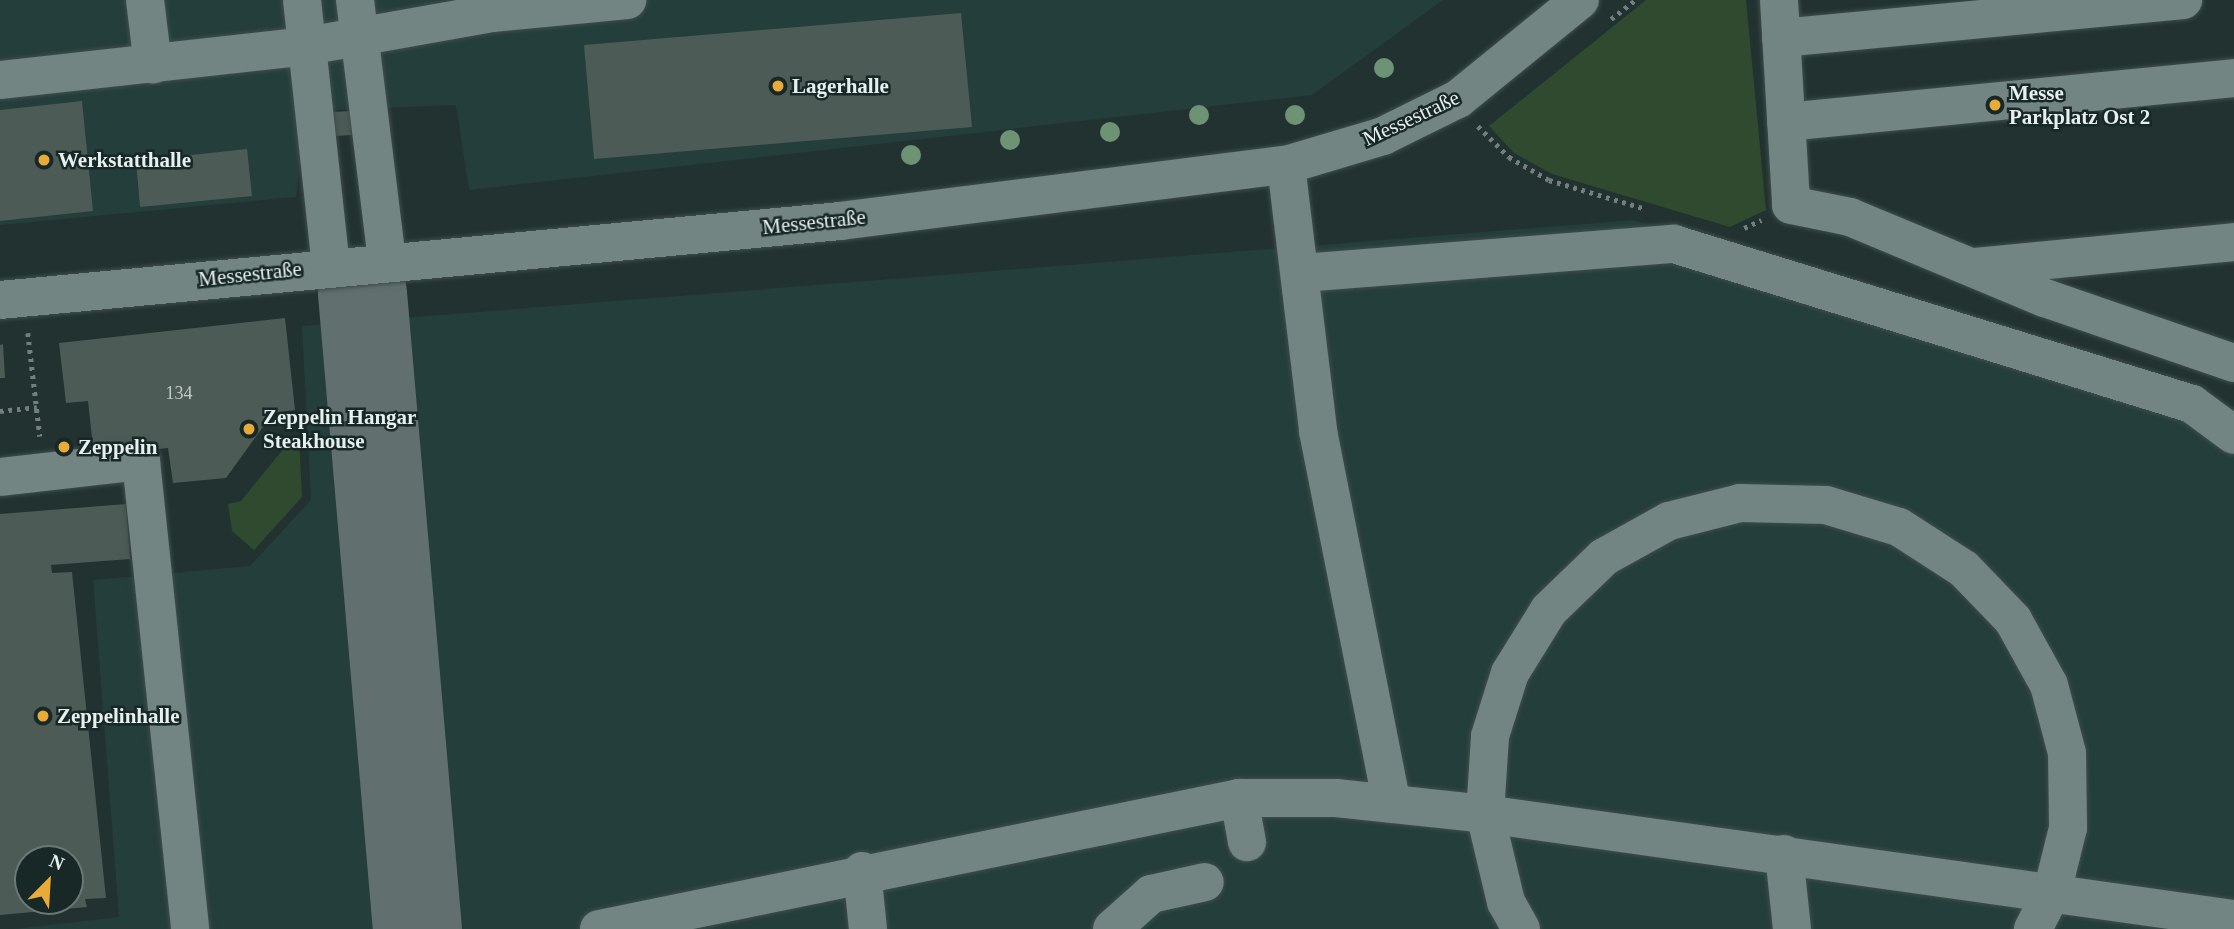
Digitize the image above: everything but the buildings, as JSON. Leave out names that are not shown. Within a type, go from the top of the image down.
[{"type":"street","points":[[145,0],[153,65]]},
{"type":"street","points":[[302,0],[307,46],[359,271]]},
{"type":"street","points":[[355,0],[360,39],[359,271]]},
{"type":"street","points":[[0,80],[153,65],[360,39],[492,6],[627,0]]},
{"type":"street","name":"Messestraße","points":[[0,300],[359,271],[840,221],[1286,165],[1383,136],[1458,99],[1580,0]]},
{"type":"street","points":[[1779,0],[1791,205],[1850,217],[1970,267],[2234,363]]},
{"type":"street","points":[[1781,38],[2183,0]]},
{"type":"street","points":[[1786,122],[2234,78]]},
{"type":"street","points":[[1286,165],[1302,273],[1318,431],[1392,804]]},
{"type":"street","points":[[1970,267],[2234,242]]},
{"type":"street","points":[[1302,273],[1674,244],[2192,404],[2234,435]]},
{"type":"street","points":[[0,477],[141,461],[190,929]]},
{"type":"street","points":[[1521,929],[1503,890],[1486,814],[1490,736],[1510,673],[1549,610],[1604,557],[1669,521],[1740,503],[1826,505],[1899,527],[1964,569],[2013,621],[2049,685],[2067,753],[2068,828],[2052,892],[2034,929]]},
{"type":"street","points":[[1239,798],[1247,842]]},
{"type":"street","points":[[599,929],[862,871],[1239,798],[1392,804],[1486,814],[2052,892],[2231,913]]},
{"type":"street","points":[[1784,854],[1792,929]]},
{"type":"street","points":[[862,871],[868,929]]},
{"type":"street","points":[[1112,929],[1151,894],[1205,882]]},
{"type":"path","points":[[1478,125],[1509,157],[1549,180],[1658,212]]},
{"type":"path","points":[[1731,234],[1791,205]]},
{"type":"path","points":[[28,326],[44,472]]},
{"type":"path","points":[[0,411],[37,407]]},
{"type":"shaded area","points":[[0,0],[1443,0],[1312,95],[469,190],[456,105],[306,111],[296,197],[0,225]]},
{"type":"shaded area","points":[[1633,220],[2234,407],[2234,929],[14,929],[119,917],[93,580],[250,566],[311,500],[302,326]]},
{"type":"green space","points":[[1646,0],[1746,0],[1766,210],[1730,227],[1552,174],[1514,153],[1489,126]]},
{"type":"green space","points":[[293,437],[299,437],[302,497],[254,550],[232,531],[228,504],[241,501]]},
{"type":"taxiway","points":[[362,293],[417,929]]},
{"type":"place","name":"Lagerhalle","points":[[778,86]]},
{"type":"place","name":"Messe Parkplatz Ost 2","points":[[1995,105]]},
{"type":"place","name":"Werkstatthalle","points":[[44,160]]},
{"type":"place","name":"Zeppelin Hangar Steakhouse","points":[[249,429]]},
{"type":"place","name":"Zeppelin","points":[[64,447]]},
{"type":"place","name":"Zeppelinhalle","points":[[43,716]]}]
